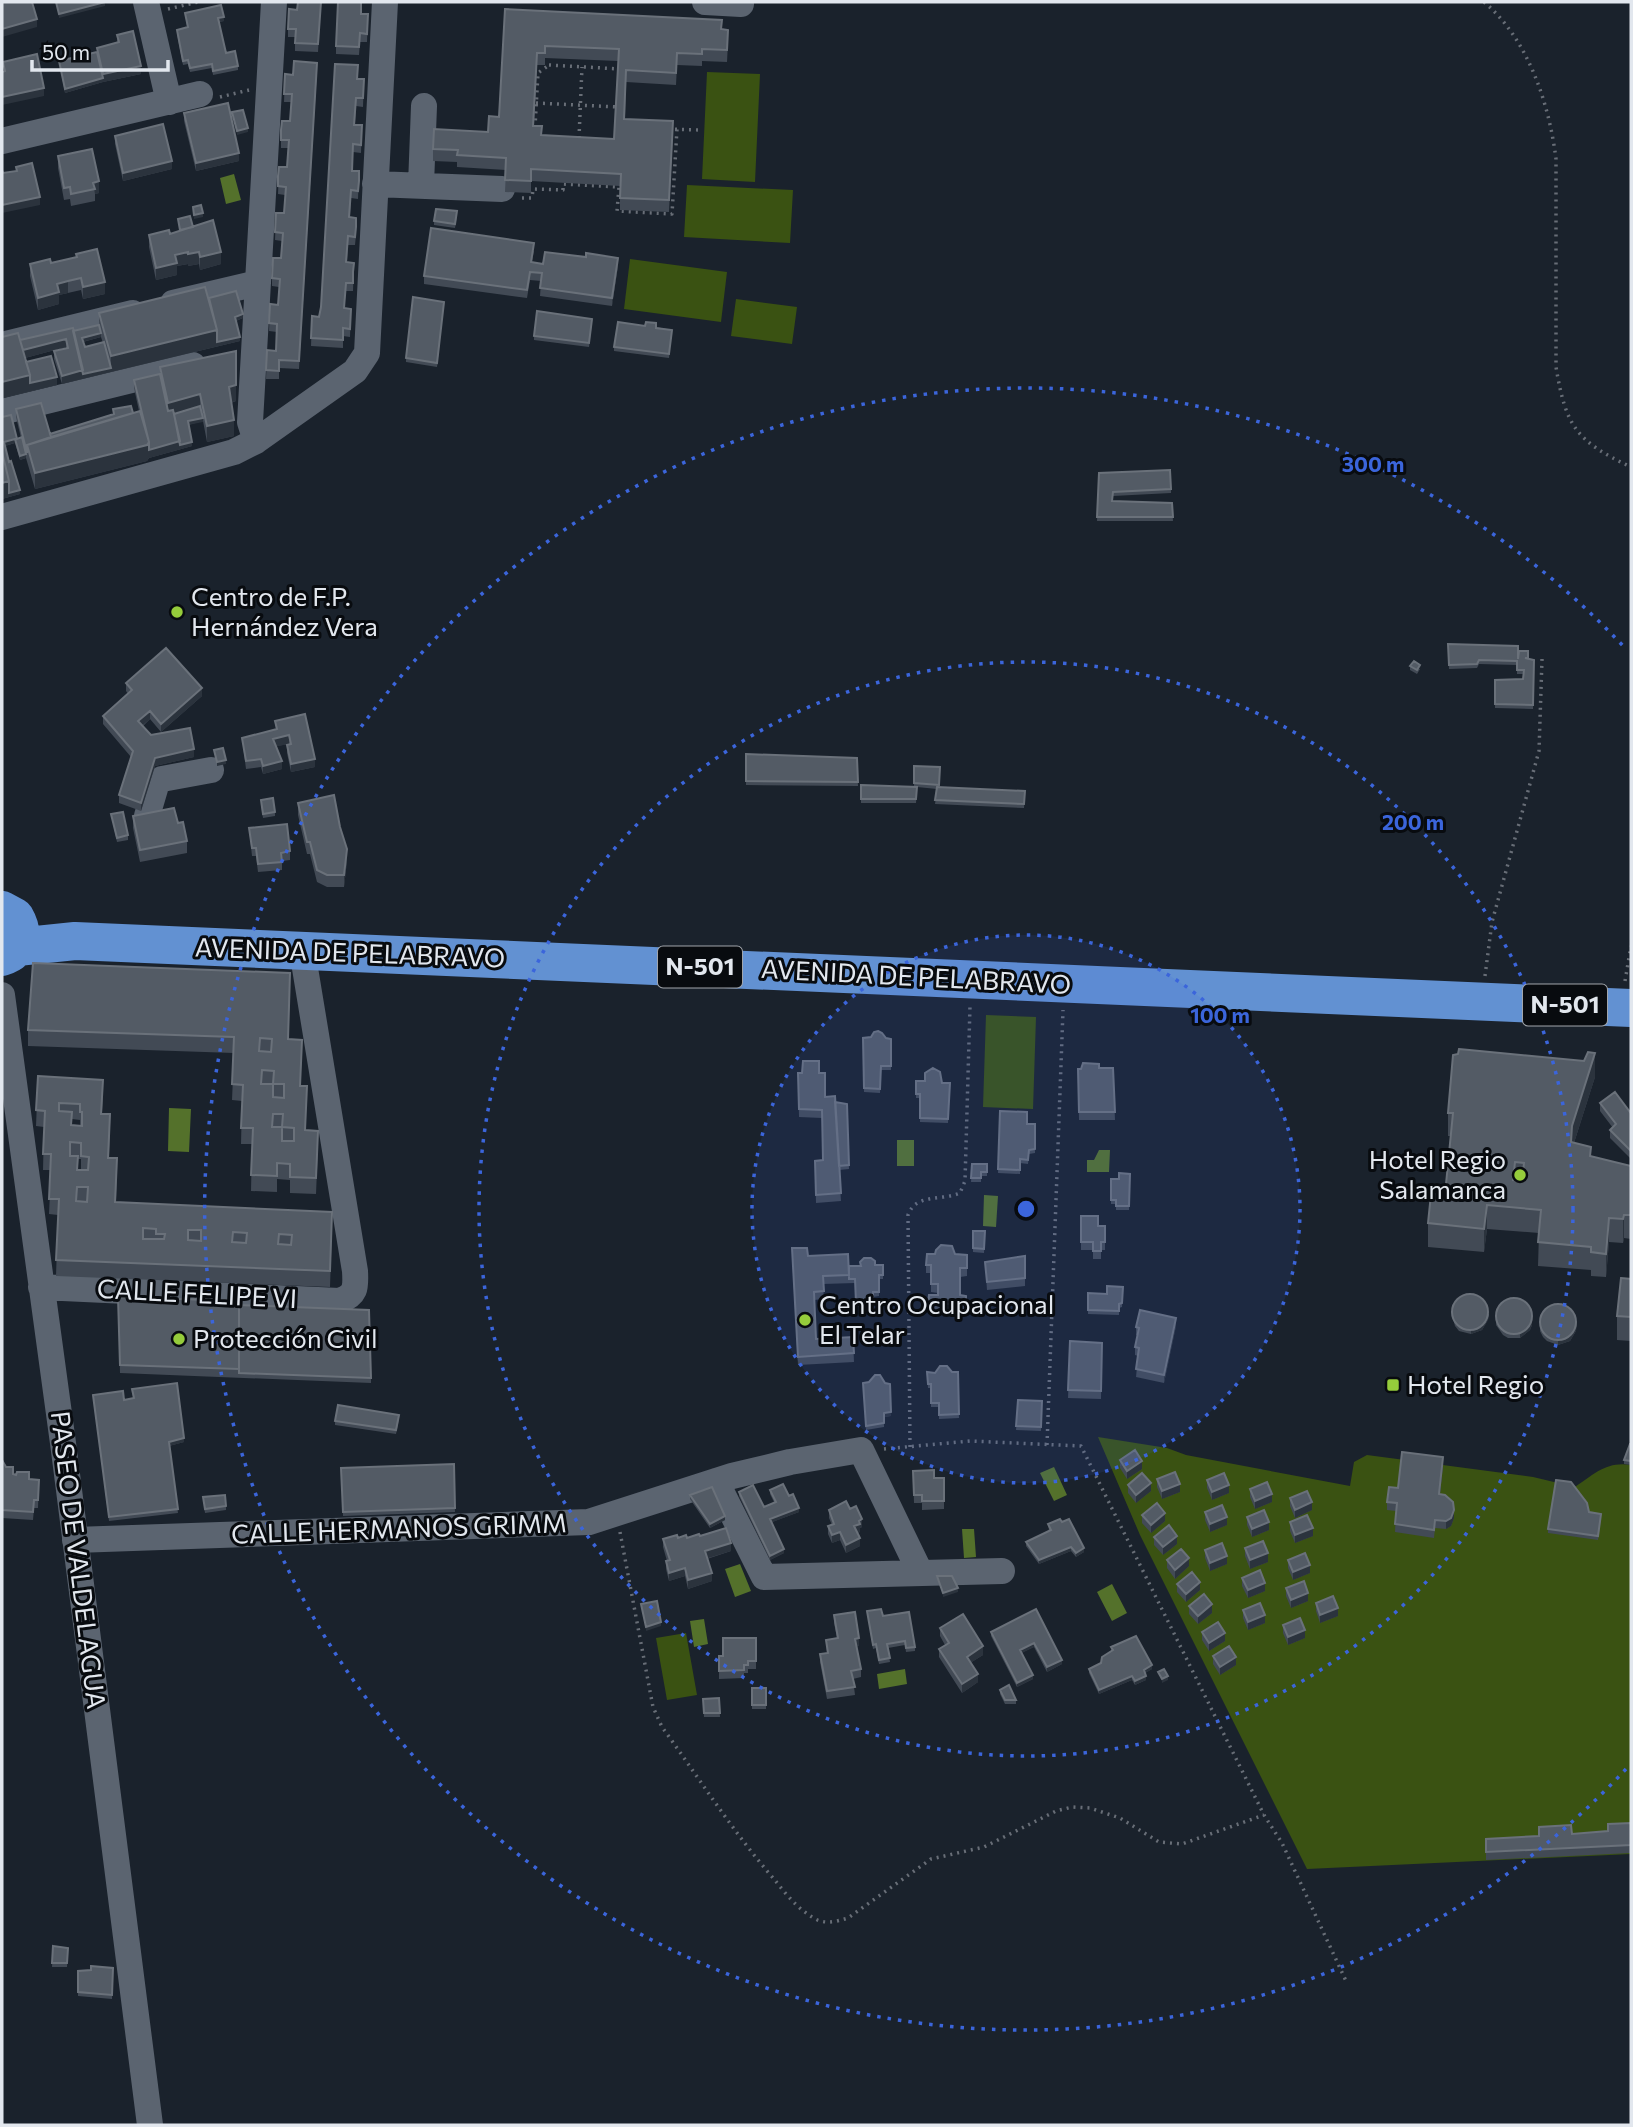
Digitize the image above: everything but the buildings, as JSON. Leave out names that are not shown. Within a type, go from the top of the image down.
[{"type":"highway","name":"AVENIDA DE PELABRAVO","points":[[10,935],[75,941],[1626,1008]]},
{"type":"street","points":[[256,441],[235,356],[258,284],[274,2]]},
{"type":"street","points":[[2,517],[234,452],[256,441],[355,371],[367,353],[385,2]]},
{"type":"street","points":[[705,2],[741,4]]},
{"type":"street","points":[[148,8],[169,102]]},
{"type":"street","points":[[2,141],[200,94]]},
{"type":"street","points":[[421,185],[424,106]]},
{"type":"street","points":[[375,184],[502,189]]},
{"type":"street","points":[[2,345],[258,284]]},
{"type":"street","points":[[2,412],[235,356]]},
{"type":"street","points":[[147,816],[157,782],[211,770]]},
{"type":"street","name":"CALLE FELIPE VI","points":[[41,1287],[339,1301],[351,1296],[356,1289],[355,1271],[302,950]]},
{"type":"street","name":"PASEO DE VALDELAGUA","points":[[2,995],[150,2125]]},
{"type":"street","points":[[861,1450],[920,1572]]},
{"type":"street","name":"CALLE HERMANOS GRIMM","points":[[75,1540],[589,1522],[716,1481],[790,1462],[861,1450]]},
{"type":"street","points":[[716,1481],[764,1577],[1002,1571]]},
{"type":"path","points":[[148,8],[198,2]]},
{"type":"path","points":[[1484,2],[1500,15],[1518,39],[1538,85],[1552,130],[1556,159],[1556,367],[1561,396],[1569,418],[1582,438],[1598,451],[1631,467]]},
{"type":"path","points":[[550,65],[582,67],[620,69],[616,150],[534,145],[538,73],[550,65]]},
{"type":"path","points":[[579,148],[582,67]]},
{"type":"path","points":[[200,94],[211,99],[269,88]]},
{"type":"path","points":[[536,103],[618,107]]},
{"type":"path","points":[[617,126],[629,126]]},
{"type":"path","points":[[665,128],[700,130]]},
{"type":"path","points":[[502,189],[501,197],[532,198],[533,189],[563,190],[563,184],[619,187],[617,211],[672,214],[677,129]]},
{"type":"path","points":[[1483,1002],[1492,922],[1539,751],[1542,659]]},
{"type":"path","points":[[1626,1008],[1631,946]]},
{"type":"path","points":[[910,1447],[908,1215],[911,1207],[922,1199],[950,1198],[960,1193],[965,1181],[971,979]]},
{"type":"path","points":[[1047,1444],[1063,984]]},
{"type":"path","points":[[861,1450],[970,1441],[1082,1446],[1264,1815],[1282,1843],[1346,1981]]},
{"type":"path","points":[[617,1514],[653,1707],[662,1727],[759,1862],[793,1902],[824,1923],[848,1918],[930,1859],[984,1847],[1056,1811],[1072,1807],[1090,1808],[1120,1818],[1159,1842],[1182,1844],[1264,1815]]},
{"type":"shaded area","points":[[707,72],[760,74],[755,182],[702,179]]},
{"type":"shaded area","points":[[234,174],[241,200],[226,204],[220,178]]},
{"type":"shaded area","points":[[687,185],[793,190],[790,243],[684,237]]},
{"type":"shaded area","points":[[630,259],[727,272],[721,322],[624,309]]},
{"type":"shaded area","points":[[736,299],[797,307],[792,344],[731,336]]},
{"type":"shaded area","points":[[986,1015],[1036,1017],[1033,1109],[983,1107]]},
{"type":"shaded area","points":[[169,1108],[191,1109],[189,1152],[168,1151]]},
{"type":"shaded area","points":[[897,1140],[914,1140],[914,1166],[897,1166]]},
{"type":"shaded area","points":[[1099,1150],[1110,1150],[1109,1172],[1087,1172],[1087,1160],[1094,1160]]},
{"type":"shaded area","points":[[984,1195],[998,1196],[996,1227],[983,1226]]},
{"type":"shaded area","points":[[1098,1437],[1167,1448],[1186,1455],[1350,1486],[1354,1462],[1367,1455],[1533,1477],[1575,1487],[1608,1467],[1631,1465],[1631,1854],[1307,1869],[1140,1535]]},
{"type":"shaded area","points":[[1054,1467],[1067,1495],[1054,1501],[1040,1473]]},
{"type":"shaded area","points":[[962,1529],[974,1529],[976,1557],[964,1558]]},
{"type":"shaded area","points":[[740,1564],[751,1591],[735,1597],[725,1569]]},
{"type":"shaded area","points":[[1112,1584],[1127,1613],[1112,1621],[1097,1592]]},
{"type":"shaded area","points":[[704,1619],[708,1644],[694,1647],[690,1621]]},
{"type":"shaded area","points":[[686,1633],[697,1695],[667,1700],[656,1638]]},
{"type":"shaded area","points":[[905,1669],[907,1684],[879,1689],[877,1674]]},
{"type":"place","name":"Centro de F.P. Hernández Vera","points":[[177,612]]},
{"type":"place","name":"Hotel Regio Salamanca","points":[[1520,1175]]},
{"type":"place","name":"Centro Ocupacional El Telar","points":[[805,1320]]},
{"type":"place","name":"Protección Civil","points":[[179,1339]]},
{"type":"place","name":"Hotel Regio","points":[[1393,1385]]}]
